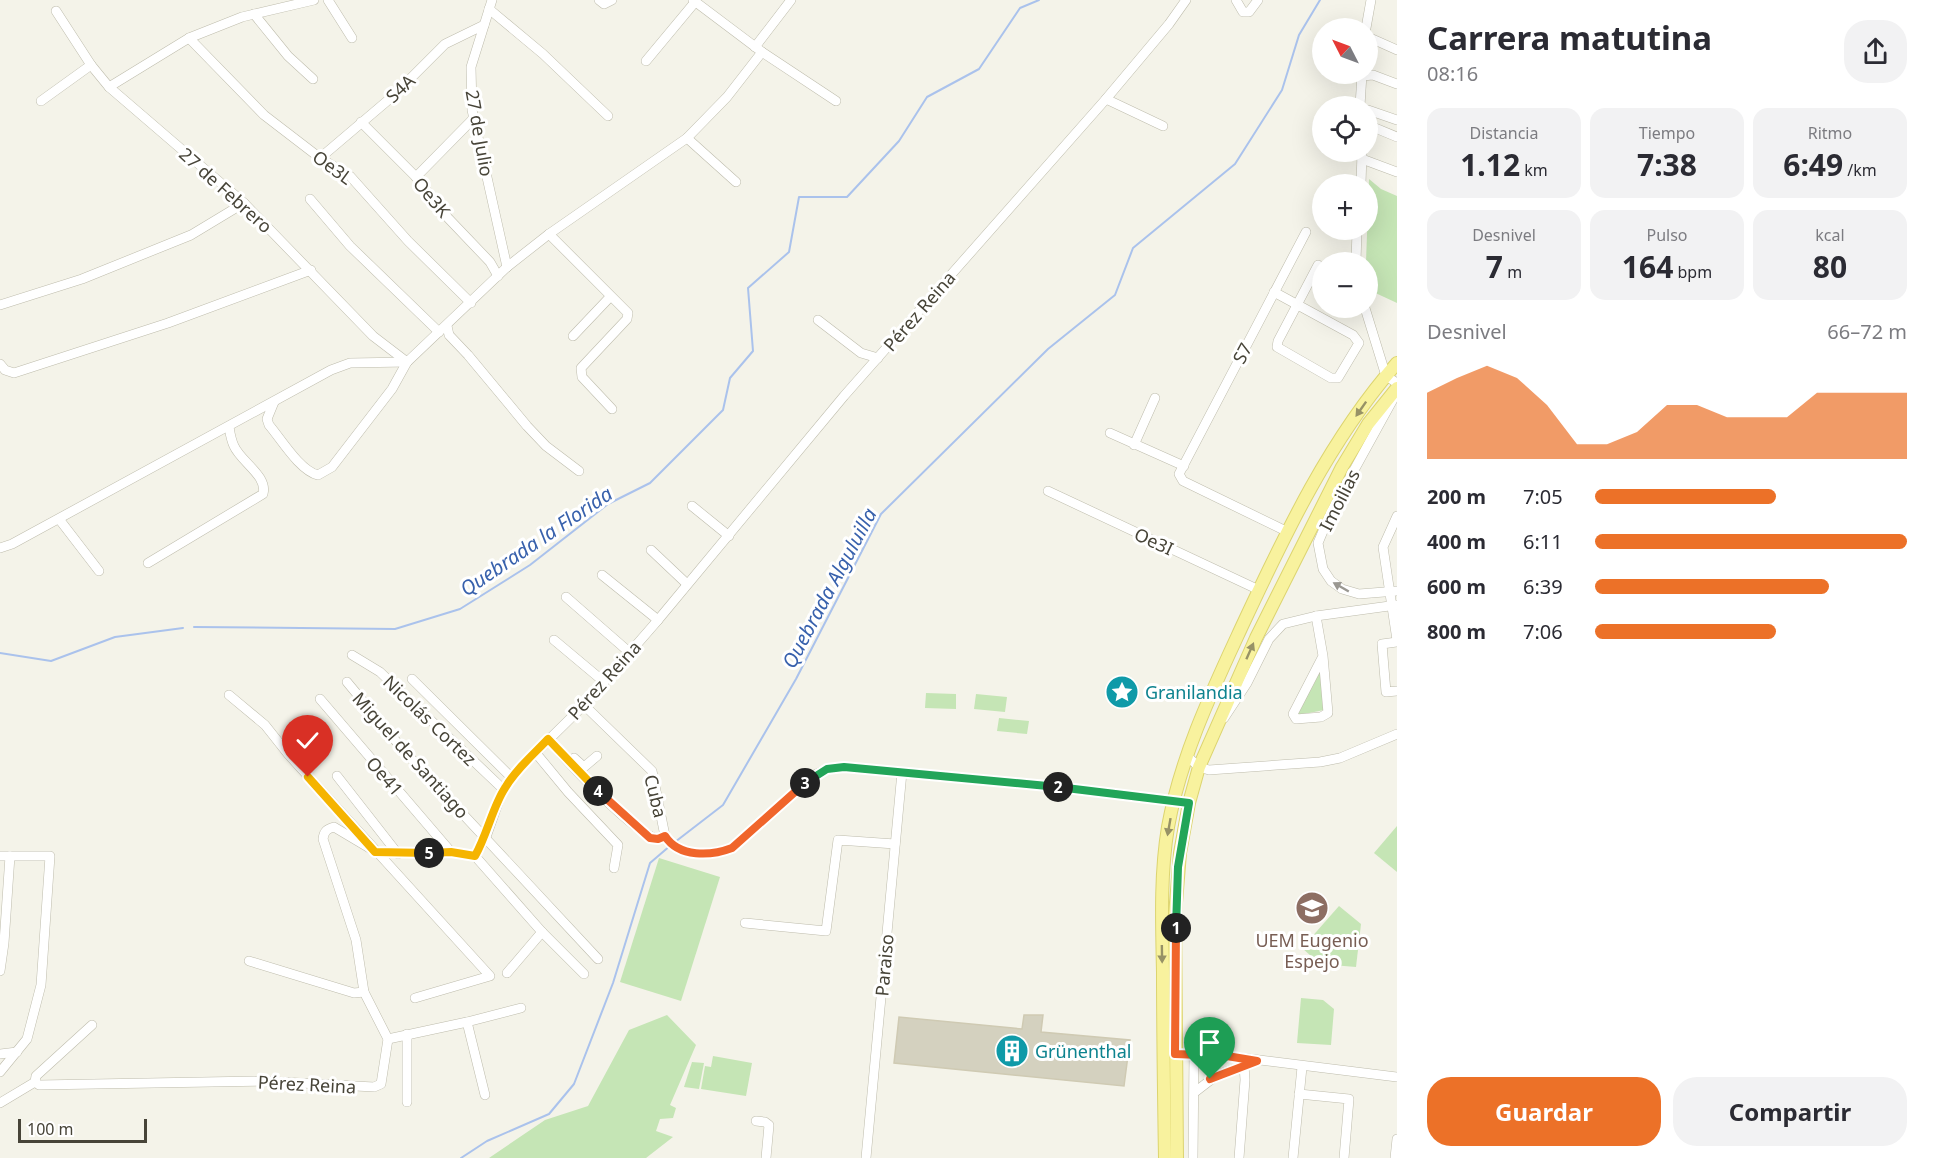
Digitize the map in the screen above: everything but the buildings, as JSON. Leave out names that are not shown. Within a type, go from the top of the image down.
[{"type":"main road","points":[[1165,1158],[1162,911],[1165,854],[1174,800],[1201,715],[1288,532],[1330,454],[1397,363]]},
{"type":"main road","points":[[1177,1158],[1175,915],[1178,867],[1189,803],[1199,767],[1256,638],[1342,467],[1368,424],[1397,390]]},
{"type":"street","points":[[109,87],[189,38],[254,14],[314,0]]},
{"type":"street","points":[[328,0],[352,39]]},
{"type":"street","points":[[599,0],[604,4],[612,0]]},
{"type":"street","points":[[704,8],[712,0]]},
{"type":"street","points":[[274,402],[267,419],[269,425],[303,467],[311,474],[318,475],[332,467],[392,389],[407,362],[507,267],[549,234],[687,138],[727,97],[791,0]]},
{"type":"street","name":"Pérez Reina","points":[[475,856],[486,837],[503,789],[512,778],[535,752],[584,705],[658,621],[878,358],[1106,99],[1169,24],[1186,0]]},
{"type":"street","points":[[1236,0],[1243,12],[1249,12],[1258,0]]},
{"type":"street","points":[[1368,18],[1371,0]]},
{"type":"street","points":[[646,61],[694,1],[759,49],[836,101]]},
{"type":"street","points":[[491,4],[608,116]]},
{"type":"street","name":"27 de Julio","points":[[491,4],[471,68],[474,117],[507,267]]},
{"type":"street","name":"27 de Febrero","points":[[56,11],[91,65],[109,87],[244,203],[373,336],[407,362]]},
{"type":"street","points":[[254,14],[288,56],[313,79]]},
{"type":"street","name":"S4A","points":[[320,158],[393,96],[445,44],[484,25]]},
{"type":"street","name":"Oe3L","points":[[189,38],[252,104],[320,158],[350,176],[408,241],[471,303]]},
{"type":"street","points":[[1378,41],[1397,50]]},
{"type":"street","points":[[41,101],[91,65]]},
{"type":"street","points":[[1378,77],[1397,84]]},
{"type":"street","points":[[1106,99],[1163,126]]},
{"type":"street","points":[[1378,113],[1397,120]]},
{"type":"street","points":[[416,177],[474,117]]},
{"type":"street","name":"Oe3K","points":[[361,122],[416,177],[448,218],[490,262],[498,276]]},
{"type":"street","points":[[1378,129],[1397,137]]},
{"type":"street","points":[[687,138],[735,182]]},
{"type":"street","points":[[1376,162],[1397,172]]},
{"type":"street","points":[[310,199],[351,246],[443,329],[468,355],[520,419],[546,446],[579,471]]},
{"type":"street","points":[[0,305],[82,279],[191,235],[244,203]]},
{"type":"street","name":"S7","points":[[1181,470],[1306,232]]},
{"type":"street","points":[[549,234],[628,313],[627,319],[581,368],[580,373],[612,409]]},
{"type":"street","points":[[0,364],[5,370],[14,373],[168,322],[311,270]]},
{"type":"street","points":[[1274,292],[1297,304],[1358,339],[1359,343],[1338,378],[1331,378],[1277,347],[1297,304],[1312,276]]},
{"type":"street","points":[[573,336],[610,297]]},
{"type":"street","points":[[1368,318],[1386,375],[1397,383]]},
{"type":"street","points":[[818,320],[861,353],[878,358]]},
{"type":"street","points":[[0,548],[99,498],[331,369],[350,363],[407,362]]},
{"type":"street","name":"Imoilias","points":[[1394,591],[1359,594],[1342,589],[1331,581],[1323,569],[1318,543],[1331,512],[1397,390]]},
{"type":"street","points":[[1134,445],[1155,398]]},
{"type":"street","points":[[148,563],[263,494],[264,486],[261,479],[233,445],[229,427]]},
{"type":"street","points":[[1110,433],[1181,470],[1183,481],[1288,532]]},
{"type":"street","name":"Oe3I","points":[[1048,491],[1259,590]]},
{"type":"street","points":[[692,506],[729,536]]},
{"type":"street","points":[[1397,516],[1383,543],[1394,591],[1397,641],[1382,644],[1386,693],[1397,691]]},
{"type":"street","points":[[59,519],[99,571]]},
{"type":"street","points":[[651,550],[687,584]]},
{"type":"street","points":[[602,575],[658,621]]},
{"type":"street","points":[[566,597],[629,652]]},
{"type":"street","points":[[1212,734],[1239,697],[1276,630],[1283,624],[1316,616],[1394,605]]},
{"type":"street","points":[[1316,616],[1323,656],[1328,713],[1321,717],[1296,719],[1293,714],[1323,656]]},
{"type":"street","points":[[554,640],[603,681]]},
{"type":"street","name":"Nicolás Cortez","points":[[352,655],[380,672],[503,789]]},
{"type":"street","points":[[412,679],[512,778]]},
{"type":"street","name":"Miguel de Santiago","points":[[347,682],[405,752],[598,959]]},
{"type":"street","points":[[229,695],[265,725],[375,852],[489,976],[415,998]]},
{"type":"street","name":"Oe41","points":[[320,699],[451,852]]},
{"type":"street","name":"Cuba","points":[[584,705],[652,771],[665,836],[684,850],[701,854],[718,853],[732,848],[813,776],[827,769],[844,767],[1174,800]]},
{"type":"street","points":[[1187,756],[1199,767],[1209,770],[1320,762],[1340,758],[1397,734]]},
{"type":"street","points":[[550,737],[584,767],[597,756]]},
{"type":"street","points":[[550,737],[597,790],[646,835],[658,839],[665,836]]},
{"type":"street","points":[[535,752],[568,792],[618,845],[614,868]]},
{"type":"street","name":"Paraiso","points":[[866,1158],[902,772]]},
{"type":"street","points":[[337,776],[398,854]]},
{"type":"street","points":[[1174,800],[1189,803]]},
{"type":"street","points":[[521,1008],[388,1039],[359,992],[356,940],[323,838],[327,829],[334,827],[375,852],[398,854],[451,852],[475,856],[542,932],[584,974]]},
{"type":"street","points":[[745,923],[826,931],[838,840],[895,844]]},
{"type":"street","points":[[0,971],[4,943],[5,856],[50,856],[41,985],[27,1039],[0,1072]]},
{"type":"street","points":[[507,972],[542,932]]},
{"type":"street","points":[[249,961],[359,992]]},
{"type":"street","points":[[467,1022],[485,1095]]},
{"type":"street","points":[[0,1103],[35,1082],[36,1077],[92,1024]]},
{"type":"street","points":[[407,1102],[408,1034]]},
{"type":"street","name":"Pérez Reina","points":[[35,1082],[39,1085],[263,1081],[374,1088],[381,1084],[388,1039]]},
{"type":"street","points":[[0,1054],[17,1052]]},
{"type":"street","points":[[1175,1054],[1194,1054],[1397,1077]]},
{"type":"street","points":[[1193,1158],[1194,1054]]},
{"type":"street","points":[[1195,1092],[1217,1075],[1257,1061]]},
{"type":"street","points":[[1239,1158],[1245,1080],[1244,1065]]},
{"type":"street","points":[[1293,1158],[1302,1067]]},
{"type":"street","points":[[1299,1094],[1350,1094],[1344,1158]]},
{"type":"street","points":[[756,1120],[769,1125],[766,1158]]},
{"type":"street","points":[[1395,1158],[1397,1138]]},
{"type":"green space","points":[[1378,186],[1397,196],[1397,303],[1378,294],[1378,252],[1366,252],[1367,240],[1378,240]]},
{"type":"green space","points":[[1320,670],[1324,710],[1299,715],[1297,713]]},
{"type":"green space","points":[[926,693],[956,694],[956,709],[925,708]]},
{"type":"green space","points":[[976,694],[1007,697],[1005,712],[974,709]]},
{"type":"green space","points":[[999,718],[1029,721],[1027,734],[997,731]]},
{"type":"green space","points":[[1397,826],[1397,872],[1374,853]]},
{"type":"green space","points":[[659,858],[720,877],[681,1001],[620,982]]},
{"type":"green space","points":[[1339,906],[1361,924],[1356,967],[1320,964],[1302,948]]},
{"type":"green space","points":[[1301,998],[1323,1000],[1334,1009],[1331,1045],[1297,1043]]},
{"type":"green space","points":[[667,1015],[696,1045],[670,1105],[676,1108],[673,1118],[660,1119],[656,1131],[673,1137],[646,1158],[489,1158],[545,1120],[588,1106],[629,1030]]},
{"type":"green space","points":[[713,1056],[752,1063],[746,1096],[701,1089],[705,1066],[711,1067]]},
{"type":"green space","points":[[692,1062],[704,1063],[699,1089],[684,1087]]},
{"type":"waterway","name":"Quebrada la Florida","points":[[194,627],[395,629],[460,609],[530,565],[608,504],[650,483],[723,410],[730,378],[753,351],[748,288],[789,252],[799,197],[847,197],[899,141],[927,97],[979,69],[1020,8],[1039,0]]},
{"type":"waterway","name":"Quebrada Alguluilla","points":[[675,842],[723,805],[796,679],[881,514],[1048,349],[1115,295],[1133,248],[1235,164],[1282,90],[1299,35],[1320,0]]},
{"type":"waterway","name":"Quebrada la Florida","points":[[0,653],[51,661],[115,637],[183,628]]},
{"type":"waterway","name":"Quebrada Alguluilla","points":[[461,1158],[487,1141],[549,1114],[574,1084],[613,983],[650,863],[671,845]]},
{"type":"place","name":"Granilandia","points":[[1122,692]]},
{"type":"place","name":"UEM Eugenio Espejo","points":[[1312,908]]},
{"type":"place","name":"Grünenthal","points":[[1012,1051]]},
{"type":"route","points":[[308,777],[375,852],[398,854],[451,852],[475,856],[486,837],[503,789],[548,739],[597,790],[646,835],[658,839],[665,836],[684,850],[701,854],[718,853],[732,848],[813,776],[827,769],[844,767],[1030,784],[1189,803],[1178,867],[1175,915],[1177,969],[1175,1054],[1227,1056],[1257,1061],[1210,1079]]}]
